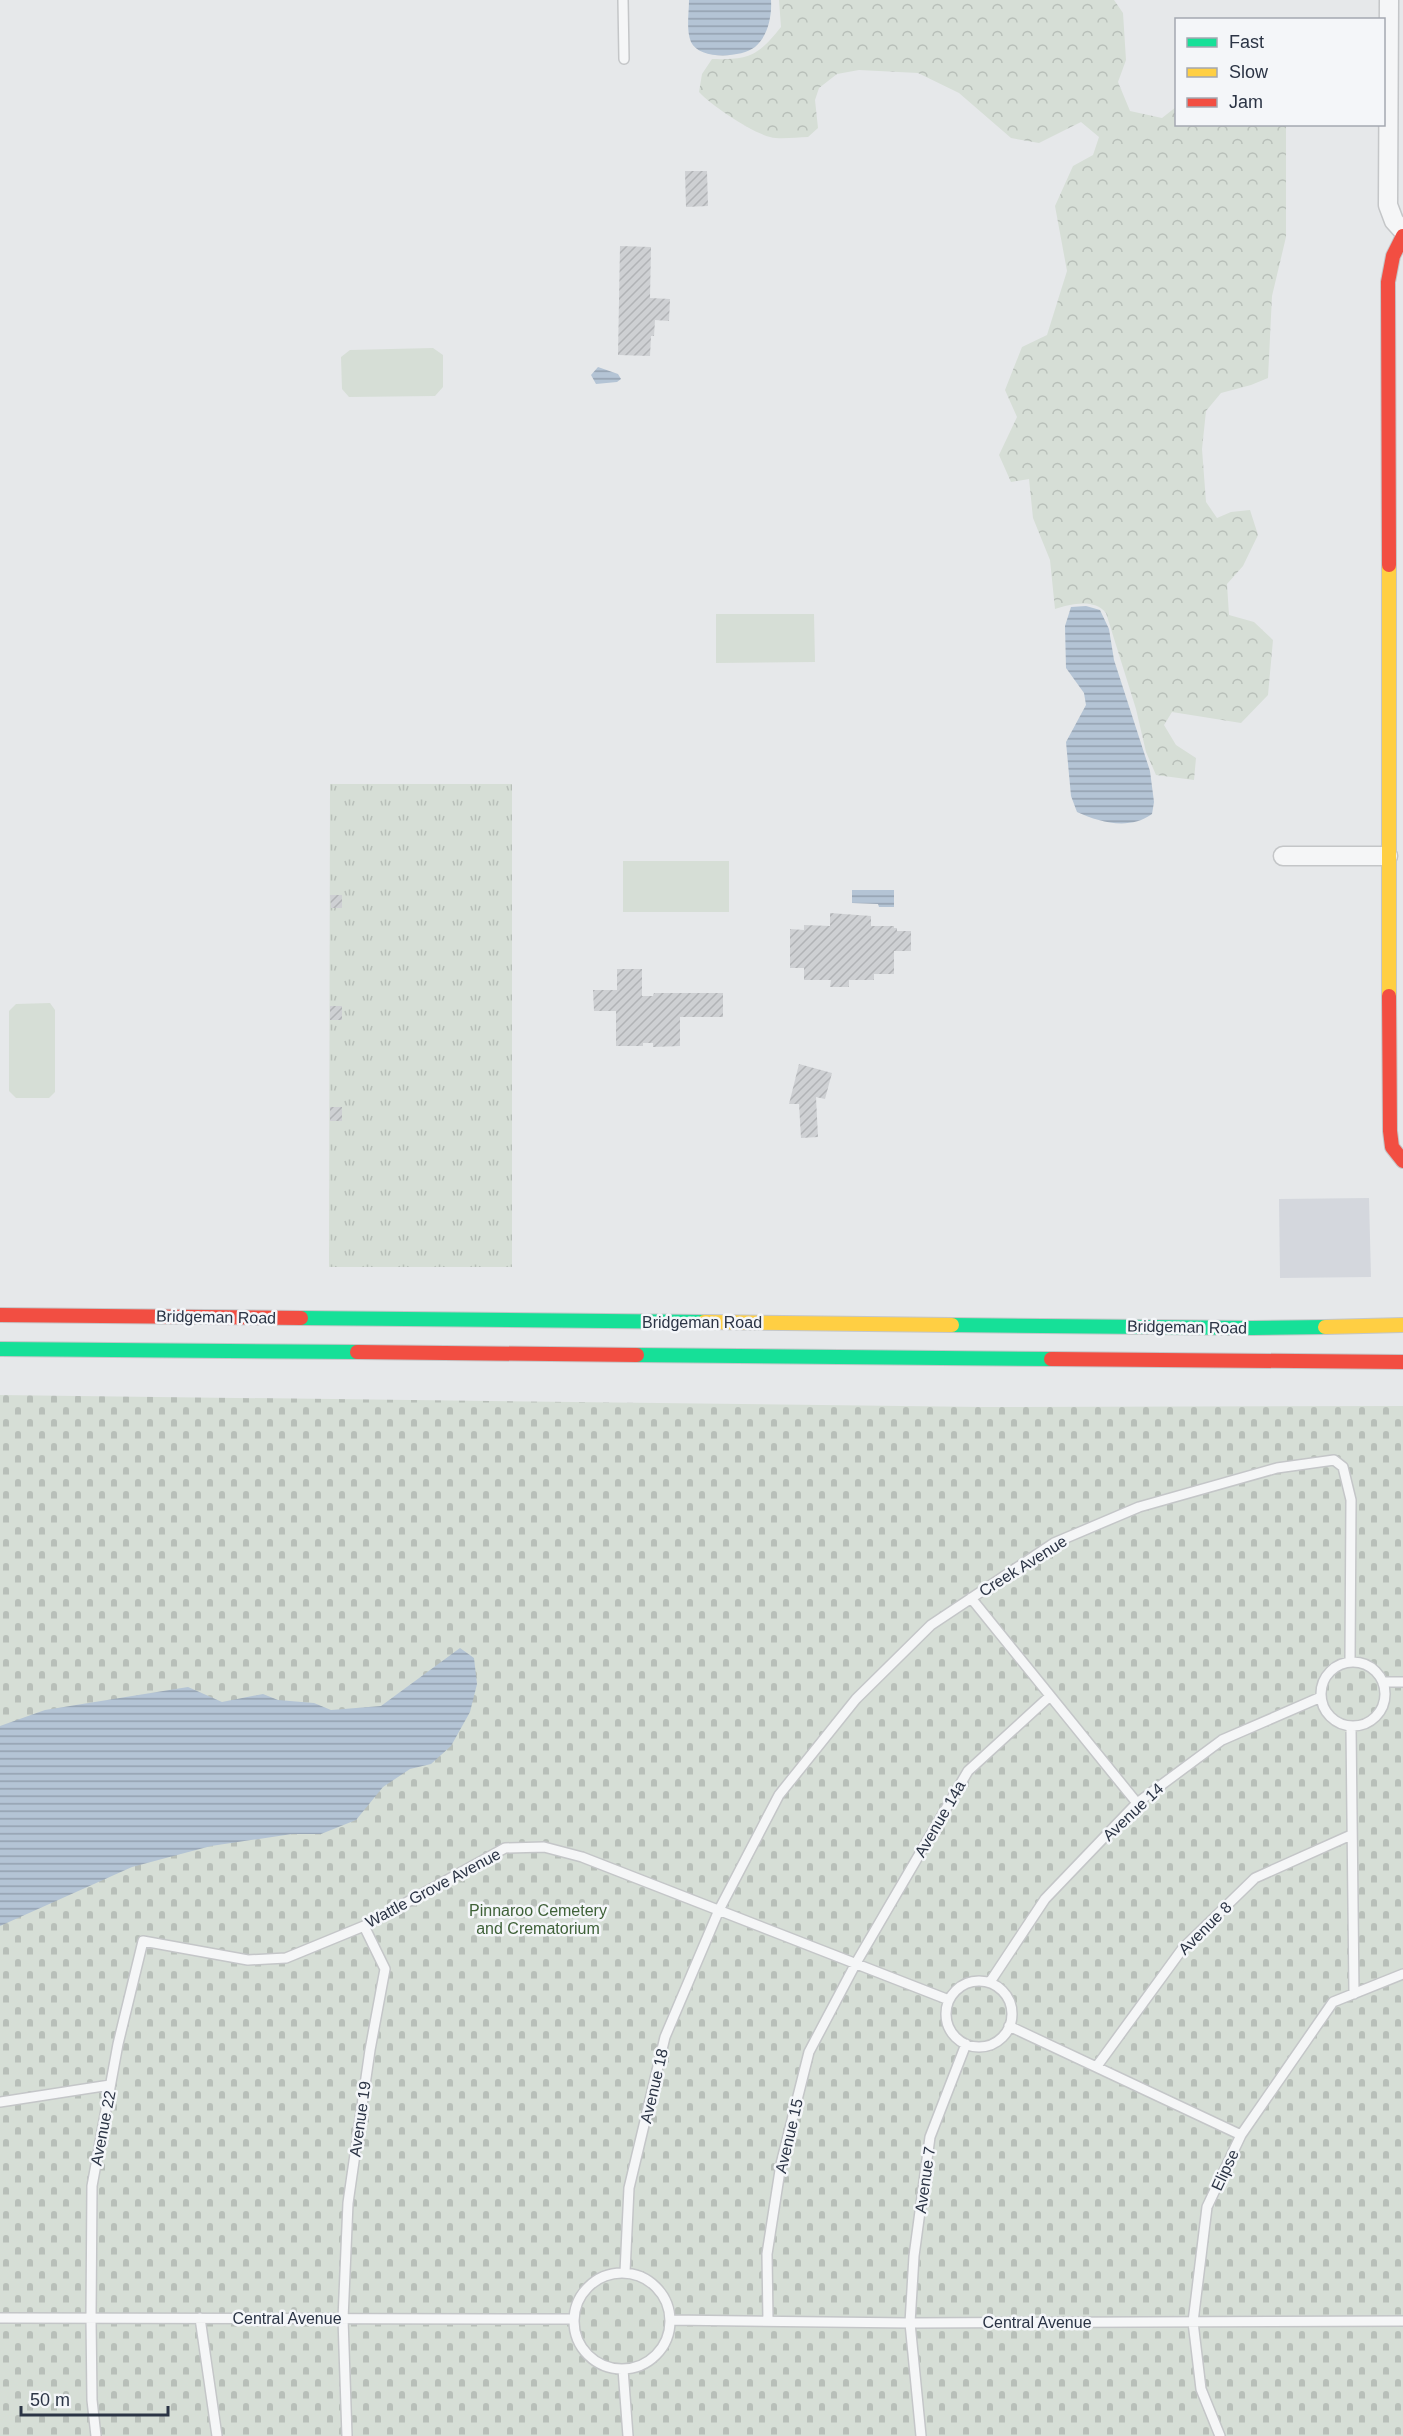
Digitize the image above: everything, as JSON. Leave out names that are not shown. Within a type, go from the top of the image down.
[{"type":"main road","points":[[1403,236],[1393,256],[1388,282],[1390,1131],[1392,1147],[1403,1161]]},
{"type":"main road","name":"Bridgeman Road","points":[[0,1315],[1229,1328],[1403,1326]]},
{"type":"main road","name":"Bridgeman Road","points":[[0,1349],[1403,1362]]},
{"type":"street","points":[[1389,0],[1388,205],[1394,221],[1403,231]]},
{"type":"street","points":[[1283,856],[1388,856]]},
{"type":"lane","points":[[623,0],[624,59]]},
{"type":"lane","name":"Creek Avenue","points":[[719,1910],[779,1795],[849,1708],[931,1625],[1054,1543],[1140,1507],[1277,1468],[1334,1460],[1343,1467],[1351,1500],[1350,1662]]},
{"type":"lane","points":[[971,1599],[1137,1803]]},
{"type":"lane","points":[[1350,1662],[1368,1666],[1377,1672],[1383,1682],[1385,1693],[1380,1713],[1372,1721],[1362,1726],[1351,1727],[1339,1724],[1330,1717],[1321,1697],[1324,1681],[1330,1672],[1350,1662]]},
{"type":"lane","points":[[1383,1682],[1403,1683]]},
{"type":"lane","name":"Avenue 14a","points":[[856,1963],[968,1771],[1050,1696]]},
{"type":"lane","name":"Avenue 14","points":[[990,1982],[1046,1899],[1137,1803],[1222,1740],[1321,1697]]},
{"type":"lane","points":[[1351,1727],[1350,1835],[1354,1994]]},
{"type":"lane","name":"Avenue 8","points":[[1097,2066],[1183,1948],[1255,1878],[1350,1835]]},
{"type":"lane","name":"Wattle Grove Avenue","points":[[143,1941],[248,1960],[286,1958],[364,1926],[505,1848],[544,1847],[582,1857],[949,2000]]},
{"type":"lane","name":"Avenue 18","points":[[625,2272],[630,2188],[665,2037],[719,1910]]},
{"type":"lane","name":"Avenue 19","points":[[347,2436],[343,2319],[348,2202],[370,2050],[385,1969],[364,1926]]},
{"type":"lane","name":"Avenue 22","points":[[96,2436],[92,2400],[92,2186],[110,2085],[143,1941]]},
{"type":"lane","name":"Avenue 15","points":[[768,2321],[767,2254],[784,2153],[809,2052],[856,1963]]},
{"type":"lane","name":"Elipse","points":[[1220,2436],[1201,2389],[1193,2322],[1207,2207],[1241,2135],[1333,2002],[1403,1974]]},
{"type":"lane","points":[[978,1980],[990,1982],[1003,1991],[1009,2001],[1012,2015],[1009,2026],[998,2041],[987,2046],[966,2044],[957,2038],[950,2028],[946,2011],[949,2000],[963,1985],[978,1980]]},
{"type":"lane","points":[[1009,2026],[1241,2135]]},
{"type":"lane","name":"Avenue 7","points":[[921,2436],[909,2323],[914,2256],[930,2138],[966,2044]]},
{"type":"lane","points":[[0,2102],[110,2085]]},
{"type":"lane","points":[[625,2272],[645,2278],[658,2289],[667,2303],[670,2320],[664,2344],[654,2357],[639,2366],[623,2369],[597,2362],[584,2351],[576,2336],[574,2319],[582,2294],[593,2282],[608,2274],[625,2272]]},
{"type":"lane","name":"Central Avenue","points":[[0,2318],[574,2319]]},
{"type":"lane","points":[[200,2318],[217,2436]]},
{"type":"lane","name":"Central Avenue","points":[[670,2320],[909,2323],[1403,2321]]},
{"type":"lane","points":[[623,2369],[628,2436]]},
{"type":"shaded area","points":[[1369,1198],[1371,1277],[1280,1278],[1279,1199]]},
{"type":"green space","points":[[779,0],[1114,0],[1123,13],[1126,60],[1118,82],[1130,111],[1162,118],[1175,108],[1175,126],[1286,126],[1286,237],[1272,296],[1268,378],[1221,393],[1206,411],[1202,449],[1206,502],[1217,518],[1231,512],[1250,510],[1258,535],[1243,566],[1227,584],[1229,615],[1254,622],[1273,640],[1268,695],[1241,723],[1172,712],[1164,725],[1176,745],[1196,758],[1194,780],[1156,775],[1146,752],[1136,709],[1106,613],[1101,608],[1089,604],[1075,604],[1055,609],[1050,560],[1033,518],[1029,479],[1011,482],[999,455],[1017,417],[1005,390],[1022,347],[1047,335],[1067,271],[1055,206],[1073,166],[1093,155],[1099,137],[1081,122],[1039,143],[1011,138],[959,93],[918,73],[859,70],[837,74],[819,88],[815,100],[818,128],[808,137],[770,137],[732,118],[699,92],[702,74],[712,59],[744,57],[752,54],[766,44],[781,27]]},
{"type":"green space","points":[[433,348],[443,355],[443,387],[435,396],[349,397],[342,389],[341,357],[350,350]]},
{"type":"green space","points":[[716,614],[814,614],[815,662],[716,663]]},
{"type":"green space","points":[[330,784],[512,784],[512,1267],[329,1267]]},
{"type":"green space","points":[[623,861],[729,861],[729,912],[623,912]]},
{"type":"green space","points":[[50,1003],[55,1010],[55,1092],[49,1098],[16,1098],[9,1091],[9,1011],[16,1004]]},
{"type":"green space","name":"Pinnaroo Cemetery and Crematorium","points":[[0,1395],[982,1407],[1403,1406],[1403,2436],[0,2436]]},
{"type":"water","points":[[689,0],[771,0],[771,13],[766,32],[755,47],[749,51],[731,55],[702,52],[695,48],[689,37]]},
{"type":"water","points":[[598,367],[618,374],[621,379],[617,382],[596,384],[591,375]]},
{"type":"water","points":[[1086,606],[1100,610],[1109,629],[1114,660],[1150,771],[1154,802],[1152,814],[1134,822],[1105,822],[1086,816],[1077,812],[1071,796],[1066,742],[1086,705],[1084,693],[1066,668],[1065,626],[1071,607]]},
{"type":"water","points":[[852,890],[894,890],[894,907],[852,903]]},
{"type":"water","points":[[460,1648],[474,1658],[477,1684],[470,1712],[451,1746],[431,1764],[410,1769],[383,1787],[356,1820],[321,1834],[292,1834],[211,1846],[132,1867],[0,1926],[0,1726],[45,1710],[188,1687],[222,1702],[263,1694],[278,1700],[314,1703],[331,1710],[381,1706]]},
{"type":"building","points":[[685,171],[707,171],[708,206],[686,207]]},
{"type":"building","points":[[620,246],[651,247],[650,298],[670,299],[669,321],[655,320],[650,356],[618,355]]},
{"type":"building","points":[[330,895],[342,895],[342,908],[331,908]]},
{"type":"building","points":[[830,913],[871,916],[871,926],[894,926],[897,931],[911,931],[911,951],[894,951],[894,974],[874,974],[874,980],[849,980],[849,987],[830,987],[831,980],[804,980],[804,968],[790,968],[790,929],[804,930],[804,925],[830,926]]},
{"type":"building","points":[[617,969],[642,969],[642,996],[653,996],[654,993],[723,993],[723,1017],[680,1017],[680,1046],[653,1047],[653,1043],[643,1043],[643,1046],[616,1046],[616,1011],[594,1011],[593,990],[617,990]]},
{"type":"building","points":[[330,1006],[342,1006],[342,1020],[330,1020]]},
{"type":"building","points":[[799,1064],[832,1073],[825,1099],[816,1097],[818,1137],[801,1138],[799,1104],[789,1104]]},
{"type":"building","points":[[330,1107],[342,1107],[342,1121],[330,1121]]},
{"type":"traffic: fast","points":[[301,1318],[704,1322]]},
{"type":"traffic: fast","points":[[952,1325],[1325,1327]]},
{"type":"traffic: fast","points":[[0,1349],[357,1352]]},
{"type":"traffic: fast","points":[[637,1355],[1051,1359]]},
{"type":"traffic: slow","points":[[1389,565],[1389,996]]},
{"type":"traffic: slow","points":[[704,1322],[952,1325]]},
{"type":"traffic: slow","points":[[1325,1327],[1403,1325]]},
{"type":"traffic: jam","points":[[1389,565],[1388,282],[1393,256],[1403,236]]},
{"type":"traffic: jam","points":[[1389,996],[1390,1131],[1392,1147],[1403,1161]]},
{"type":"traffic: jam","points":[[0,1315],[301,1318]]},
{"type":"traffic: jam","points":[[357,1352],[637,1355]]},
{"type":"traffic: jam","points":[[1051,1359],[1403,1362]]}]
